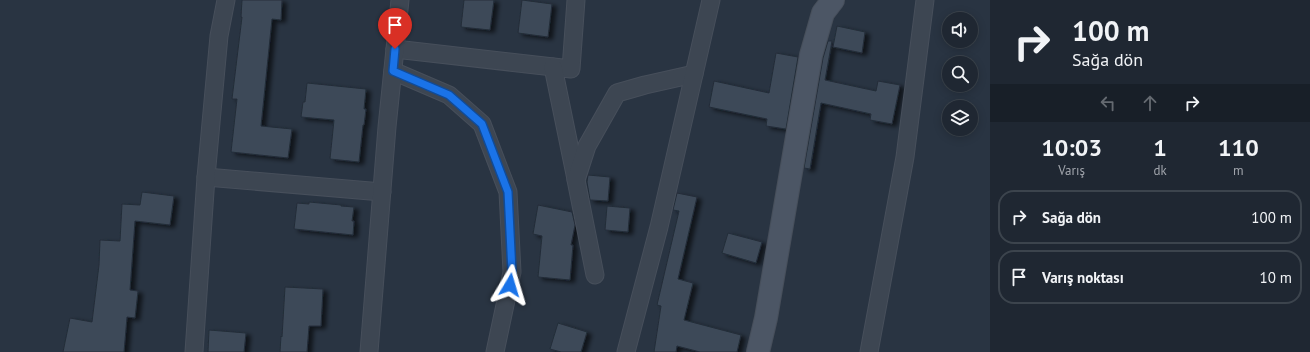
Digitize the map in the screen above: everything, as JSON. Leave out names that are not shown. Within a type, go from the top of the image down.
[{"type":"street","points":[[194,352],[206,177],[219,36],[226,0]]},
{"type":"street","points":[[369,352],[387,127],[400,0]]},
{"type":"street","points":[[395,49],[571,69],[576,0]]},
{"type":"street","points":[[626,352],[659,227],[711,0]]},
{"type":"street","points":[[758,352],[767,310],[811,55],[823,13],[833,0]]},
{"type":"street","points":[[869,352],[906,157],[925,0]]},
{"type":"street","points":[[553,67],[595,275]]},
{"type":"street","points":[[393,71],[449,95],[482,124],[508,192],[512,272],[495,352]]},
{"type":"street","points":[[576,180],[587,146],[616,93],[694,74]]},
{"type":"street","points":[[206,177],[382,192]]},
{"type":"building","points":[[242,0],[282,0],[281,20],[272,19],[261,126],[292,129],[288,158],[231,152],[237,99],[232,99],[242,17]]},
{"type":"building","points":[[464,0],[494,0],[490,30],[461,27]]},
{"type":"building","points":[[522,0],[552,4],[548,37],[518,33]]},
{"type":"building","points":[[837,26],[865,32],[862,53],[833,47]]},
{"type":"building","points":[[828,41],[832,41],[825,80],[876,91],[878,81],[900,85],[892,124],[870,120],[871,114],[821,103],[810,169],[804,168],[823,58]]},
{"type":"building","points":[[776,53],[798,57],[786,129],[766,126],[767,119],[709,107],[714,81],[769,93]]},
{"type":"building","points":[[307,83],[366,89],[364,109],[366,109],[359,162],[330,159],[334,120],[301,117],[303,102],[305,102]]},
{"type":"building","points":[[588,175],[610,177],[608,201],[590,200],[587,182]]},
{"type":"building","points":[[142,192],[174,196],[170,225],[135,221],[130,290],[138,291],[135,318],[127,317],[124,352],[63,352],[70,318],[92,322],[99,265],[100,240],[120,241],[122,204],[140,205]]},
{"type":"building","points":[[677,193],[697,197],[678,279],[693,283],[684,320],[741,335],[737,352],[700,352],[677,346],[676,352],[654,352],[661,306],[657,305],[679,211],[673,210]]},
{"type":"building","points":[[309,202],[354,207],[352,221],[354,221],[353,235],[294,229],[297,203],[309,204]]},
{"type":"building","points":[[538,205],[572,212],[575,225],[571,245],[573,245],[570,280],[538,277],[542,236],[533,234]]},
{"type":"building","points":[[607,206],[630,208],[628,232],[605,230]]},
{"type":"building","points":[[728,233],[762,242],[756,263],[722,253]]},
{"type":"building","points":[[285,287],[323,289],[321,326],[309,326],[307,352],[280,352]]},
{"type":"building","points":[[558,323],[587,332],[581,352],[561,352],[550,349]]},
{"type":"building","points":[[209,330],[246,333],[244,352],[208,352]]},
{"type":"route","points":[[395,49],[393,71],[449,95],[482,124],[508,192],[512,272],[510,285]]}]
